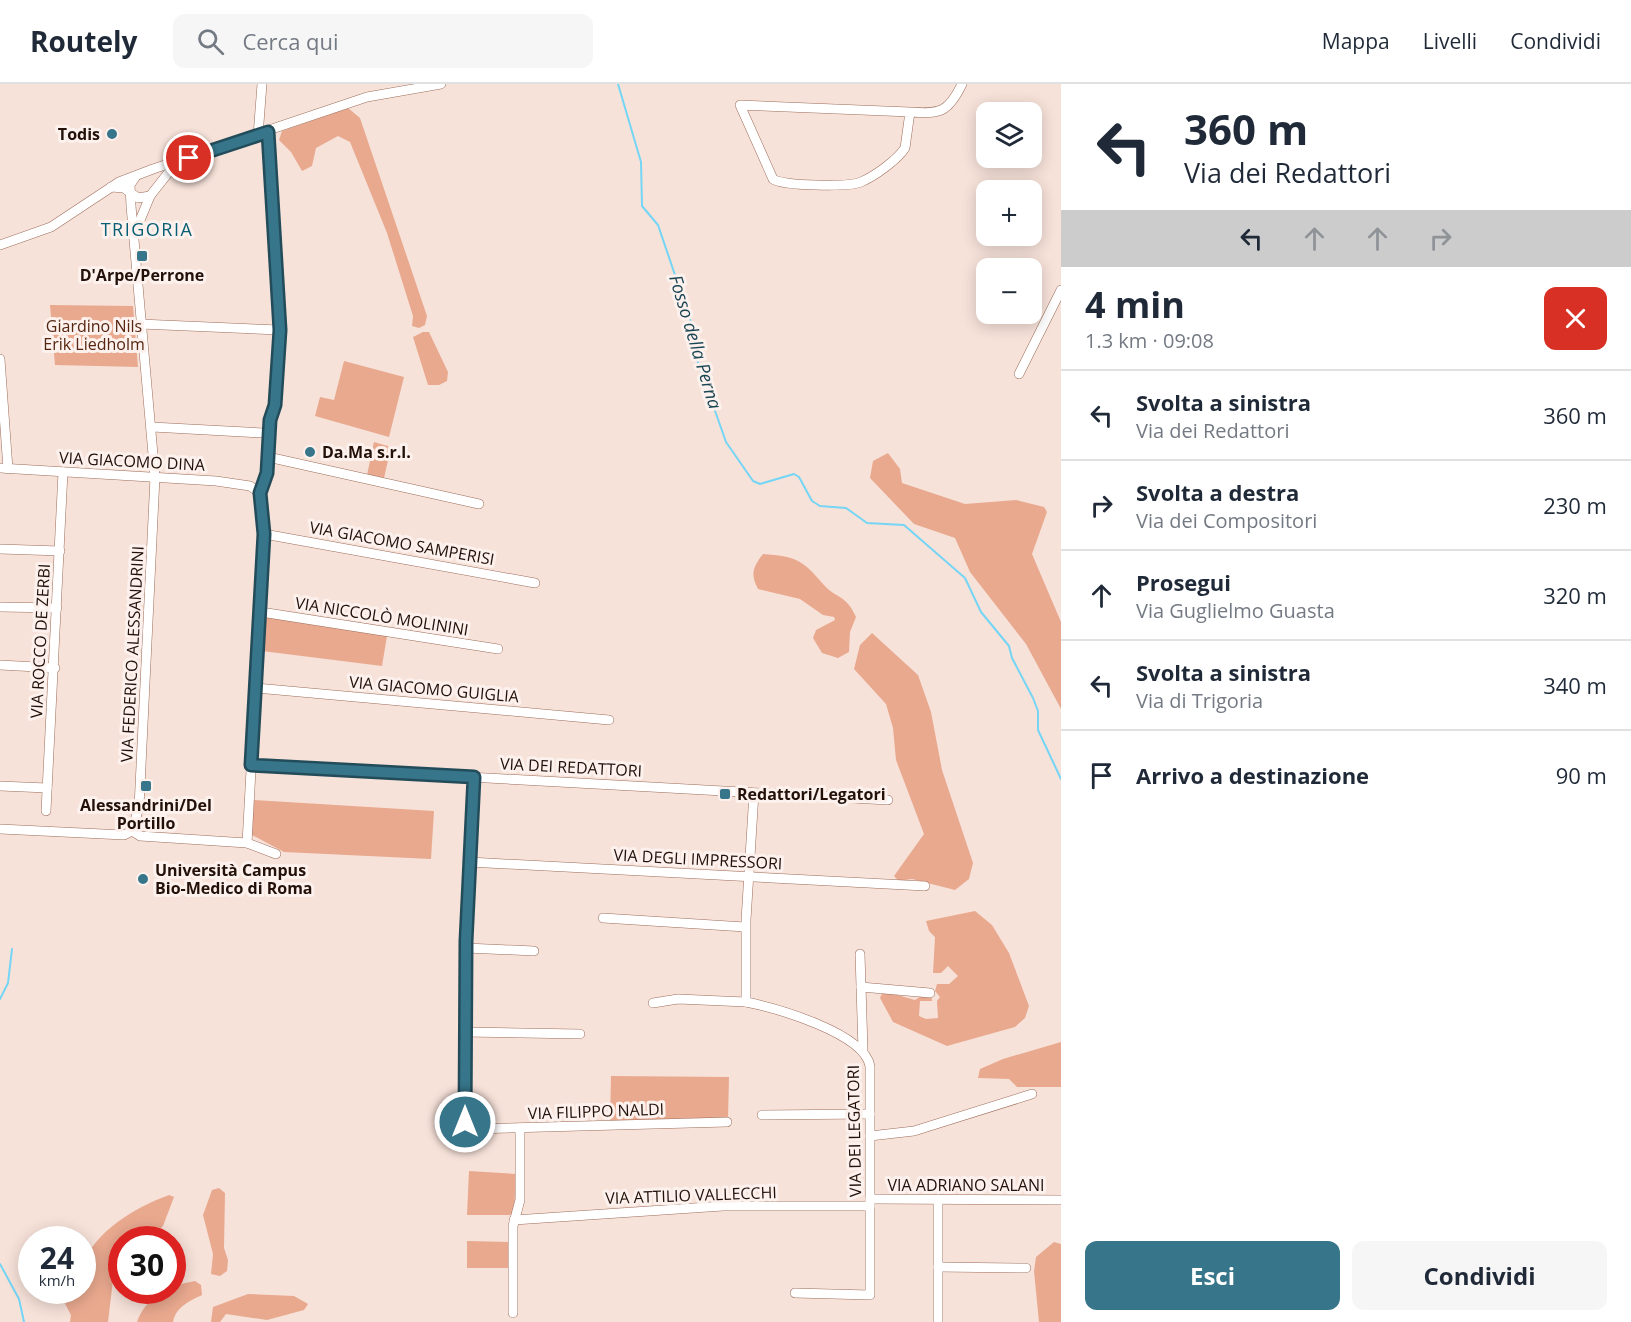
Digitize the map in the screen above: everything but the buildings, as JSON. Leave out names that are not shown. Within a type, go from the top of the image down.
[{"type":"street","points":[[258,136],[262,84]]},
{"type":"street","points":[[0,245],[51,227],[111,187],[178,161],[367,98],[441,84]]},
{"type":"street","points":[[910,112],[905,148],[868,179],[853,185],[788,183],[774,181],[740,105],[941,112],[962,84]]},
{"type":"street","points":[[247,843],[264,534],[260,493],[266,478],[270,420],[275,405],[280,330],[268,132]]},
{"type":"street","points":[[135,237],[138,222],[153,193],[178,161]]},
{"type":"street","points":[[132,192],[131,182],[140,175]]},
{"type":"street","points":[[140,175],[153,179],[153,193]]},
{"type":"street","points":[[111,187],[124,188],[138,198],[153,193]]},
{"type":"street","name":"VIA FEDERICO ALESSANDRINI","points":[[132,192],[140,324],[152,427],[155,477],[139,807],[132,831]]},
{"type":"street","points":[[1019,374],[1061,290]]},
{"type":"street","points":[[140,324],[280,330]]},
{"type":"street","points":[[0,358],[4,468]]},
{"type":"street","points":[[152,427],[263,433]]},
{"type":"street","points":[[268,457],[479,504]]},
{"type":"street","name":"VIA GIACOMO DINA","points":[[4,468],[240,484],[250,486],[260,493]]},
{"type":"street","name":"VIA ROCCO DE ZERBI","points":[[46,811],[55,668],[63,472]]},
{"type":"street","name":"VIA GIACOMO SAMPERISI","points":[[264,534],[535,583]]},
{"type":"street","points":[[0,549],[60,551]]},
{"type":"street","points":[[0,607],[57,609]]},
{"type":"street","name":"VIA NICCOLÒ MOLININI","points":[[261,612],[498,649]]},
{"type":"street","points":[[0,665],[55,668]]},
{"type":"street","name":"VIA GIACOMO GUIGLIA","points":[[256,688],[609,720]]},
{"type":"street","name":"VIA DEI REDATTORI","points":[[251,765],[888,800]]},
{"type":"street","points":[[474,777],[466,948],[465,1032],[580,1034]]},
{"type":"street","points":[[0,786],[47,788]]},
{"type":"street","points":[[746,1002],[745,927],[754,793]]},
{"type":"street","points":[[0,829],[124,835],[132,831],[140,836],[247,843],[276,854]]},
{"type":"street","name":"VIA DEGLI IMPRESSORI","points":[[470,862],[925,886]]},
{"type":"street","points":[[603,918],[745,927]]},
{"type":"street","points":[[466,948],[534,951]]},
{"type":"street","points":[[860,954],[863,1050]]},
{"type":"street","points":[[861,987],[930,993]]},
{"type":"street","name":"VIA DEI LEGATORI","points":[[653,1003],[678,999],[746,1002],[801,1017],[863,1050],[870,1066],[870,1295],[795,1293]]},
{"type":"street","name":"VIA FILIPPO NALDI","points":[[465,1032],[467,1127],[471,1129],[727,1122]]},
{"type":"street","points":[[870,1136],[914,1131],[1032,1094]]},
{"type":"street","points":[[762,1116],[870,1114]]},
{"type":"street","points":[[513,1313],[514,1220],[519,1203],[520,1128]]},
{"type":"street","points":[[938,1199],[938,1322]]},
{"type":"street","name":"VIA ADRIANO SALANI","points":[[870,1202],[938,1199],[1061,1200]]},
{"type":"street","name":"VIA ATTILIO VALLECCHI","points":[[514,1220],[723,1206],[870,1202]]},
{"type":"street","points":[[938,1267],[1026,1268]]},
{"type":"green space","points":[[348,108],[360,118],[427,316],[425,325],[419,328],[412,326],[413,316],[387,233],[350,142],[338,136],[316,148],[312,166],[302,171],[291,152],[279,140],[282,131]]},
{"type":"green space","name":"Giardino Nils Erik Liedholm","points":[[50,305],[133,306],[138,367],[55,365]]},
{"type":"green space","points":[[429,332],[448,372],[447,381],[439,385],[428,385],[413,337]]},
{"type":"green space","points":[[344,361],[404,377],[389,437],[315,416],[320,397],[334,400]]},
{"type":"green space","points":[[374,442],[391,447],[384,478],[367,475]]},
{"type":"green space","points":[[888,453],[900,469],[902,483],[965,504],[1016,500],[1044,507],[1047,512],[1032,554],[1061,622],[1061,709],[1026,644],[970,572],[955,538],[914,524],[870,478],[873,461]]},
{"type":"green space","points":[[763,554],[783,556],[804,564],[828,589],[845,600],[856,617],[850,632],[849,652],[838,658],[822,653],[813,638],[816,630],[835,620],[834,617],[823,615],[800,599],[758,589],[754,571]]},
{"type":"green space","points":[[268,616],[387,636],[382,666],[262,651],[263,619]]},
{"type":"green space","points":[[872,633],[918,675],[931,712],[942,770],[973,863],[969,879],[955,890],[912,879],[899,881],[894,876],[924,834],[896,760],[893,728],[886,704],[854,669],[860,645]]},
{"type":"green space","points":[[253,800],[434,811],[431,859],[284,852],[252,835]]},
{"type":"green space","points":[[975,911],[992,925],[1009,953],[1029,1006],[1025,1018],[1015,1027],[947,1046],[893,1022],[880,998],[883,991],[915,1000],[921,996],[931,995],[932,1001],[920,1001],[919,1016],[926,1019],[938,1018],[937,1001],[940,997],[935,991],[937,984],[949,984],[958,976],[948,966],[941,973],[933,973],[935,937],[929,931],[926,921]]},
{"type":"green space","points":[[1061,1042],[1061,1087],[1017,1087],[1009,1079],[978,1078],[980,1069],[1003,1059]]},
{"type":"green space","points":[[611,1076],[729,1077],[728,1119],[610,1122]]},
{"type":"green space","points":[[469,1171],[516,1174],[514,1212],[510,1215],[467,1215]]},
{"type":"green space","points":[[219,1188],[225,1193],[224,1248],[228,1260],[227,1271],[220,1276],[211,1274],[213,1254],[203,1215],[212,1190]]},
{"type":"green space","points":[[169,1195],[174,1197],[163,1226],[113,1226],[118,1222],[143,1206]]},
{"type":"green space","points":[[108,1230],[108,1304],[110,1304],[108,1322],[70,1322],[71,1315],[65,1304],[96,1304],[96,1242]]},
{"type":"green space","points":[[467,1241],[510,1242],[510,1268],[467,1268]]},
{"type":"green space","points":[[1054,1242],[1061,1244],[1061,1322],[1039,1322],[1034,1271],[1036,1257]]},
{"type":"green space","points":[[195,1281],[201,1285],[202,1295],[186,1304],[186,1283]]},
{"type":"green space","points":[[248,1294],[294,1296],[308,1304],[304,1310],[267,1320],[226,1314],[220,1322],[211,1322],[213,1307]]},
{"type":"green space","points":[[148,1304],[185,1304],[177,1312],[173,1322],[137,1322]]},
{"type":"waterway","name":"Fosso della Perna","points":[[618,84],[641,162],[642,206],[658,225],[692,325],[695,354],[726,442],[753,481],[760,484],[794,474],[799,477],[812,501],[820,506],[846,508],[867,523],[904,525],[965,578],[981,612],[1009,646],[1012,658],[1038,711],[1038,730],[1061,779]]},
{"type":"waterway","points":[[0,999],[8,983],[12,949]]},
{"type":"waterway","points":[[0,1264],[19,1299],[24,1322]]},
{"type":"place","name":"Todis","points":[[112,134]]},
{"type":"place","name":"D'Arpe/Perrone","points":[[142,256]]},
{"type":"place","name":"Da.Ma s.r.l.","points":[[310,452]]},
{"type":"place","name":"Alessandrini/Del Portillo","points":[[146,786]]},
{"type":"place","name":"Redattori/Legatori","points":[[725,794]]},
{"type":"place","name":"Università Campus Bio-Medico di Roma","points":[[143,879]]},
{"type":"district","name":"TRIGORIA","points":[[147,230]]},
{"type":"route","points":[[189,158],[268,132],[280,330],[275,405],[270,420],[267,473],[260,493],[264,534],[251,765],[474,777],[466,941],[465,1122]]}]
